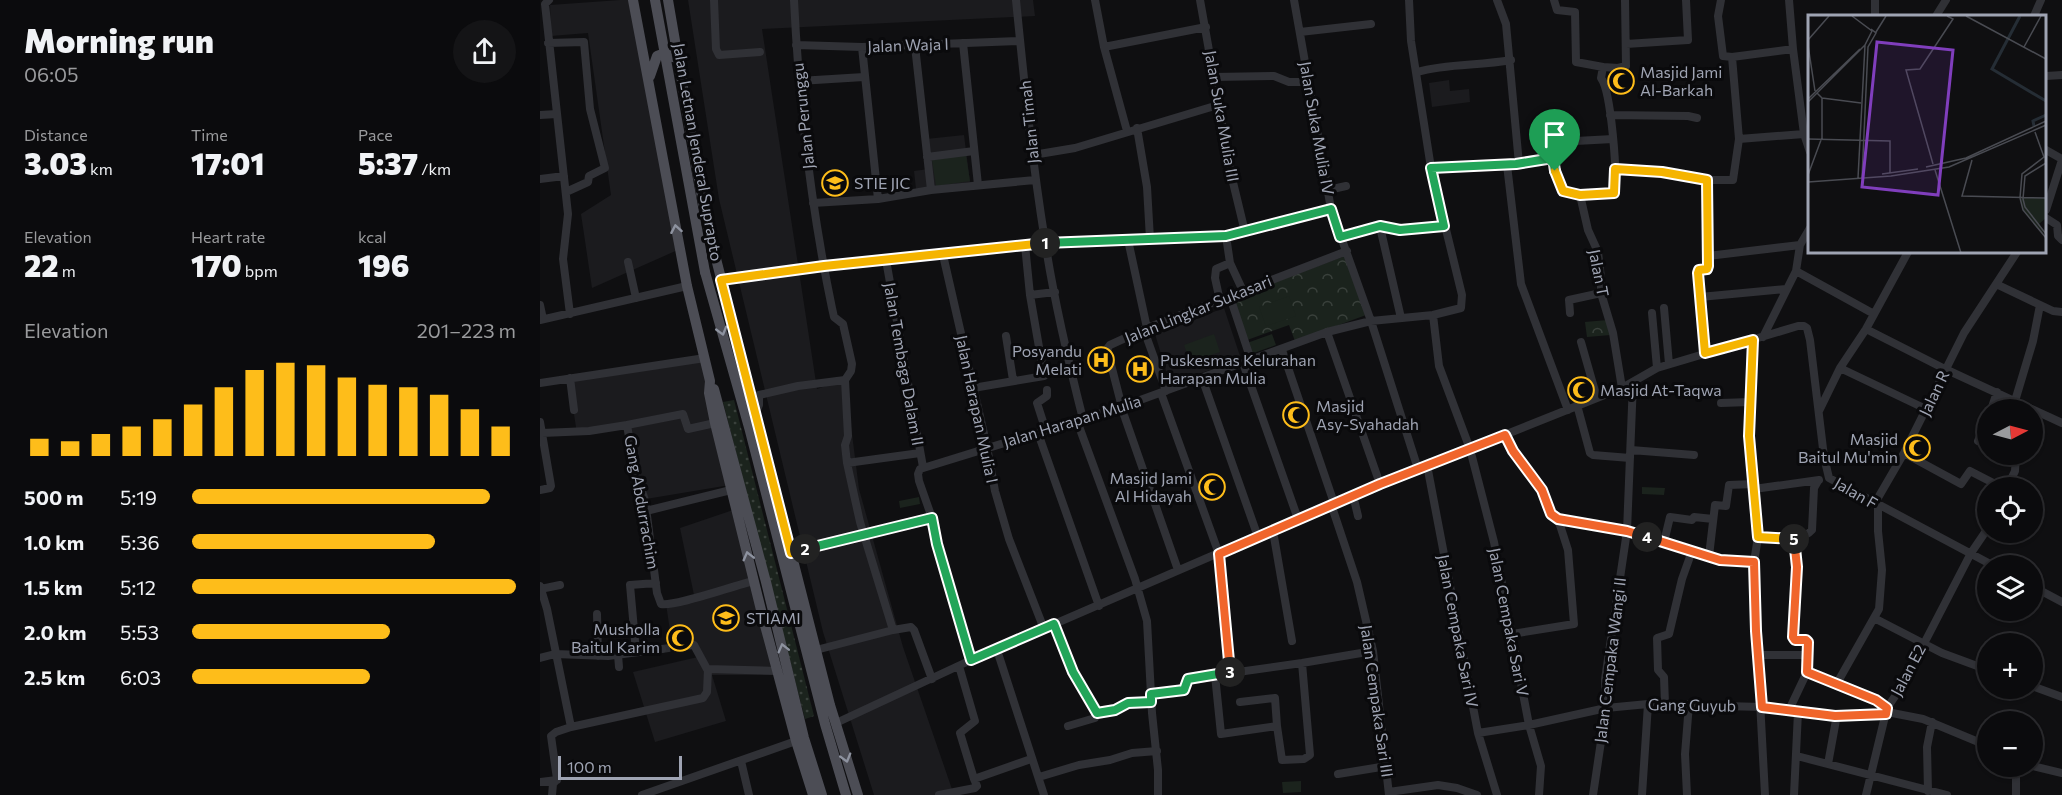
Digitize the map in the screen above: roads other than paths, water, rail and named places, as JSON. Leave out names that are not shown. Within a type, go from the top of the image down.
[{"type":"main road","points":[[633,0],[687,286],[710,381],[709,393],[715,423],[796,741],[813,795]]},
{"type":"main road","name":"Jalan Letnan Jenderal Suprapto","points":[[655,0],[705,272],[750,431],[825,724],[851,791]]},
{"type":"main road","name":"Jalan Letnan Jenderal Suprapto","points":[[668,0],[702,198],[721,280],[836,723],[851,791]]},
{"type":"main road","points":[[649,82],[657,56],[665,53],[670,55],[679,67]]},
{"type":"main road","points":[[710,381],[716,391],[804,738],[822,795]]},
{"type":"street","points":[[549,0],[545,4],[545,42],[557,114],[566,192],[568,218],[563,259],[570,314]]},
{"type":"street","points":[[714,0],[716,49],[719,55],[760,52]]},
{"type":"street","name":"Jalan Perunggu","points":[[794,0],[799,81],[813,203],[834,317],[843,324],[852,364],[852,371],[845,380],[847,463],[854,501],[893,630]]},
{"type":"street","name":"Jalan Timah","points":[[1016,0],[1035,180],[1061,331],[1080,420],[1138,589],[1149,632],[1158,795]]},
{"type":"street","points":[[1095,0],[1104,47],[1127,131]]},
{"type":"street","name":"Jalan Suka Mulia III","points":[[1200,0],[1218,105],[1245,232]]},
{"type":"street","name":"Jalan Suka Mulia IV","points":[[1294,0],[1331,209],[1371,321],[1418,469]]},
{"type":"street","points":[[1340,237],[1380,226],[1400,230],[1444,226],[1431,168],[1411,41],[1409,0]]},
{"type":"street","points":[[1497,0],[1506,24],[1511,60],[1513,114],[1519,164]]},
{"type":"street","points":[[1554,0],[1557,10],[1575,12],[1576,62],[1618,68],[1626,66],[1625,0]]},
{"type":"street","points":[[1626,44],[1688,40],[1686,0]]},
{"type":"street","points":[[1722,0],[1718,16],[1723,56],[1732,57],[1793,49]]},
{"type":"street","points":[[1789,0],[1804,134],[1808,146]]},
{"type":"street","points":[[1937,15],[1946,0]]},
{"type":"street","points":[[2034,15],[2041,0]]},
{"type":"street","points":[[1300,32],[1371,24]]},
{"type":"street","points":[[1104,47],[1206,27]]},
{"type":"street","name":"Jalan Waja I","points":[[796,45],[862,47],[1020,41]]},
{"type":"street","points":[[545,42],[584,42],[590,109],[605,168],[592,173],[588,182],[566,192]]},
{"type":"street","points":[[963,43],[978,185]]},
{"type":"street","points":[[915,45],[931,190]]},
{"type":"street","points":[[862,47],[878,199]]},
{"type":"street","points":[[1615,169],[1662,172],[1707,180],[1733,180],[1739,140],[1732,57]]},
{"type":"street","points":[[1417,72],[1440,66],[1487,64],[1511,60]]},
{"type":"street","points":[[1603,67],[1601,78],[1605,87],[1613,140],[1614,193],[1580,195],[1563,191],[1555,171],[1553,158],[1556,144],[1560,140],[1613,140]]},
{"type":"street","points":[[2047,76],[2062,75]]},
{"type":"street","points":[[1215,77],[1274,76],[1289,82],[1309,82]]},
{"type":"street","points":[[799,81],[864,78]]},
{"type":"street","points":[[1798,81],[1808,83]]},
{"type":"street","points":[[1033,155],[1075,148],[1218,105]]},
{"type":"street","points":[[540,115],[557,114]]},
{"type":"street","points":[[1610,116],[1697,118]]},
{"type":"street","points":[[1137,128],[1147,187],[1150,239]]},
{"type":"street","points":[[1739,140],[1804,134]]},
{"type":"street","points":[[927,157],[974,151]]},
{"type":"street","points":[[2047,151],[2062,160],[2047,206]]},
{"type":"street","points":[[1431,168],[1507,165],[1553,158]]},
{"type":"street","points":[[1507,165],[1521,284],[1568,410]]},
{"type":"street","points":[[540,179],[564,176]]},
{"type":"street","points":[[813,203],[878,199],[931,190],[1035,180]]},
{"type":"street","points":[[1705,353],[1698,273],[1699,270],[1707,269],[1707,180]]},
{"type":"street","points":[[1328,190],[1346,186]]},
{"type":"street","name":"Jalan T","points":[[1580,195],[1588,230],[1598,252],[1602,278],[1600,293],[1613,333],[1622,387]]},
{"type":"street","points":[[721,280],[824,266],[1045,243],[1226,236],[1331,209]]},
{"type":"street","points":[[2047,219],[2057,225],[2058,236],[2062,240]]},
{"type":"street","points":[[1380,226],[1401,318]]},
{"type":"street","name":"Jalan Harapan Mulia","points":[[987,447],[1121,407],[1327,332],[1371,321],[1433,315],[1458,309],[1462,304],[1462,295],[1444,226]]},
{"type":"street","points":[[836,723],[971,660],[1178,570],[1353,495],[1597,398],[1657,368],[1763,336],[1796,272],[1800,245],[1808,231]]},
{"type":"street","points":[[1226,236],[1230,263],[1243,291]]},
{"type":"street","points":[[1128,240],[1145,329],[1163,392],[1219,554],[1230,673]]},
{"type":"street","points":[[973,388],[1044,376],[1030,295],[1025,245]]},
{"type":"street","points":[[1708,256],[1800,245]]},
{"type":"street","name":"Jalan Lingkar Sukasari","points":[[1121,407],[1107,349],[1110,345],[1145,329],[1347,251]]},
{"type":"street","points":[[1819,412],[1840,368],[1866,329],[1907,254]]},
{"type":"street","name":"Jalan R","points":[[1877,505],[1964,333],[2016,254]]},
{"type":"street","name":"Jalan Harapan Mulia I","points":[[943,255],[995,491],[1009,539],[1044,629]]},
{"type":"street","name":"Jalan Tembaga Dalam II","points":[[886,260],[924,466]]},
{"type":"street","points":[[628,262],[636,298]]},
{"type":"street","points":[[1220,301],[1215,278],[1216,269],[1230,263]]},
{"type":"street","points":[[1796,272],[1874,314]]},
{"type":"street","points":[[1996,284],[2053,311],[2062,312]]},
{"type":"street","points":[[540,304],[542,319],[687,286]]},
{"type":"street","points":[[1700,297],[1786,289]]},
{"type":"street","points":[[1030,295],[1055,292]]},
{"type":"street","points":[[1570,313],[1569,300],[1600,293]]},
{"type":"street","points":[[1230,297],[1247,362],[1298,519]]},
{"type":"street","points":[[2016,399],[2033,341],[2040,305]]},
{"type":"street","points":[[1664,308],[1669,364]]},
{"type":"street","points":[[1652,313],[1657,368]]},
{"type":"street","name":"Jalan Cempaka Sari V","points":[[1433,315],[1439,366],[1470,449],[1494,542],[1529,725],[1541,766],[1539,795]]},
{"type":"street","name":"Jalan F","points":[[1763,336],[1798,326],[1807,328],[1829,478],[1977,556]]},
{"type":"street","points":[[1866,329],[2011,399]]},
{"type":"street","points":[[1327,332],[1380,484]]},
{"type":"street","points":[[1006,336],[1013,380]]},
{"type":"street","points":[[1753,340],[1749,436],[1758,537],[1754,562],[1765,795]]},
{"type":"street","points":[[1581,342],[1597,398]]},
{"type":"street","name":"Jalan Cempaka Sari III","points":[[1282,350],[1356,582],[1373,651],[1389,793]]},
{"type":"street","points":[[540,382],[705,358]]},
{"type":"street","points":[[1840,368],[1926,409]]},
{"type":"street","points":[[570,378],[574,410]]},
{"type":"street","points":[[1202,378],[1258,537]]},
{"type":"street","points":[[756,412],[760,394],[845,380]]},
{"type":"street","name":"Jalan Cempaka Wangi II","points":[[1593,795],[1606,708],[1605,679],[1627,531],[1633,382]]},
{"type":"street","points":[[1047,390],[1047,396],[1037,403],[1042,432],[1099,606]]},
{"type":"street","points":[[1995,399],[1998,392]]},
{"type":"street","points":[[1721,404],[1750,402]]},
{"type":"street","points":[[1577,405],[1590,453],[1593,455],[1694,455]]},
{"type":"street","points":[[1121,407],[1178,570]]},
{"type":"street","points":[[627,425],[683,414],[688,429],[715,423]]},
{"type":"street","points":[[2043,414],[2062,423]]},
{"type":"street","name":"Gang Abdurrachim","points":[[541,428],[590,432],[627,425],[634,472],[645,500],[660,602],[665,605],[754,581]]},
{"type":"street","points":[[540,490],[551,486],[541,428]]},
{"type":"street","points":[[1505,435],[1513,451],[1542,490],[1551,514],[1558,519],[1627,531],[1720,560],[1754,562]]},
{"type":"street","name":"Jalan Tembaga Dalam II","points":[[971,660],[918,474],[924,466],[987,447]]},
{"type":"street","points":[[847,463],[920,453]]},
{"type":"street","points":[[1904,453],[1961,484],[1970,471],[1982,477]]},
{"type":"street","name":"Jalan Cempaka Sari IV","points":[[1427,465],[1478,733],[1497,795]]},
{"type":"street","points":[[1709,556],[1715,505],[1726,506],[1729,485],[1754,486],[1818,481],[1829,478]]},
{"type":"street","points":[[1758,537],[1794,539],[1808,535],[1812,531],[1814,488],[1818,481]]},
{"type":"street","points":[[646,511],[731,490]]},
{"type":"street","points":[[1353,495],[1358,516]]},
{"type":"street","points":[[1836,685],[1879,609],[1882,570],[1877,505]]},
{"type":"street","points":[[1664,542],[1670,517],[1692,520],[1694,517],[1713,519]]},
{"type":"street","points":[[791,553],[932,518]]},
{"type":"street","points":[[1512,634],[1574,624],[1568,550],[1558,519]]},
{"type":"street","points":[[1273,531],[1292,641]]},
{"type":"street","points":[[1794,539],[1797,567],[1793,637],[1795,640],[1807,641],[1808,654],[1807,672],[1793,711],[1797,756],[1794,795]]},
{"type":"street","name":"Jalan E2","points":[[1866,795],[1887,712],[1978,543]]},
{"type":"street","points":[[1665,704],[1664,677],[1658,670],[1657,639],[1659,636],[1669,634],[1692,551]]},
{"type":"street","points":[[636,652],[630,585],[656,583]]},
{"type":"street","points":[[560,585],[540,588],[571,727]]},
{"type":"street","points":[[2043,592],[2062,602]]},
{"type":"street","points":[[597,614],[598,656]]},
{"type":"street","points":[[1874,618],[1942,653],[1977,666]]},
{"type":"street","points":[[1054,624],[1073,672],[1097,713]]},
{"type":"street","points":[[816,650],[911,627],[932,679]]},
{"type":"street","points":[[683,646],[694,645],[708,669],[778,671]]},
{"type":"street","points":[[540,658],[555,654],[598,656],[662,649]]},
{"type":"street","points":[[996,650],[1044,795]]},
{"type":"street","points":[[1097,713],[1184,690],[1188,679],[1373,651]]},
{"type":"street","points":[[1757,655],[1808,654]]},
{"type":"street","points":[[618,655],[619,667]]},
{"type":"street","points":[[1240,702],[1275,698],[1282,760],[1308,758],[1310,755],[1302,663]]},
{"type":"street","points":[[939,795],[976,788],[960,732],[975,721],[959,666]]},
{"type":"street","points":[[557,780],[551,736],[571,727],[704,698],[707,692],[708,669]]},
{"type":"street","points":[[1807,672],[1876,700],[1887,712],[1932,722],[1977,741]]},
{"type":"street","points":[[1215,675],[1221,734],[1277,726]]},
{"type":"street","points":[[2043,690],[2062,697]]},
{"type":"street","points":[[1642,795],[1648,704]]},
{"type":"street","name":"Gang Guyub","points":[[1478,733],[1529,725],[1606,708],[1648,704],[1762,707],[1835,716],[1887,712]]},
{"type":"street","points":[[1687,795],[1685,754],[1689,704]]},
{"type":"street","points":[[1068,726],[1095,718],[1097,713]]},
{"type":"street","points":[[1828,764],[1835,716]]},
{"type":"street","points":[[1928,790],[1927,747],[1932,722]]},
{"type":"street","points":[[642,795],[796,741]]},
{"type":"street","points":[[1039,777],[1132,753],[1157,751]]},
{"type":"street","points":[[1797,756],[1947,795]]},
{"type":"street","points":[[974,779],[1031,759]]},
{"type":"street","points":[[741,761],[749,795]]},
{"type":"street","points":[[1338,774],[1387,766]]},
{"type":"street","points":[[2043,769],[2062,773]]},
{"type":"street","points":[[2016,777],[2016,795]]},
{"type":"street","points":[[540,782],[557,780]]},
{"type":"street","points":[[552,795],[553,784],[557,780]]},
{"type":"street","points":[[1389,793],[1438,785],[1477,795]]},
{"type":"tunnel","points":[[662,649],[683,646]]},
{"type":"place","name":"Masjid Jami Al-Barkah","points":[[1621,81]]},
{"type":"place","name":"STIE JIC","points":[[835,183]]},
{"type":"place","name":"Posyandu Melati","points":[[1101,360]]},
{"type":"place","name":"Puskesmas Kelurahan Harapan Mulia","points":[[1140,369]]},
{"type":"place","name":"Masjid At-Taqwa","points":[[1581,390]]},
{"type":"place","name":"Masjid Asy-Syahadah","points":[[1296,415]]},
{"type":"place","name":"Masjid Baitul Mu'min","points":[[1917,448]]},
{"type":"place","name":"Masjid Jami Al Hidayah","points":[[1212,487]]},
{"type":"place","name":"STIAMI","points":[[726,618]]},
{"type":"place","name":"Musholla Baitul Karim","points":[[680,638]]}]
